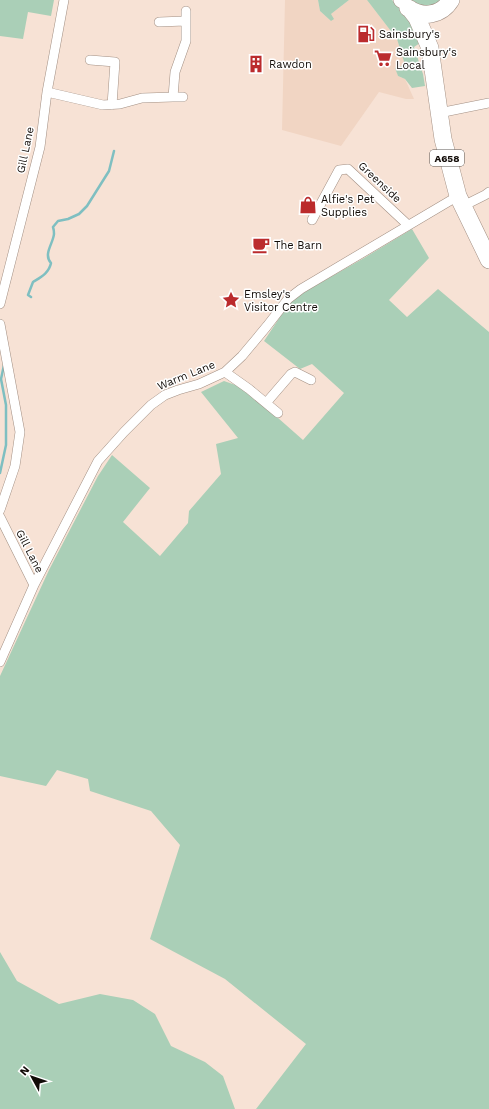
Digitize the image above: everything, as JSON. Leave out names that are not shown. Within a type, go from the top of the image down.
[{"type":"highway","name":"A658","points":[[404,2],[417,13],[426,14],[434,14],[450,4]]},
{"type":"highway","name":"A658","points":[[404,2],[417,18],[430,48],[442,139],[460,201],[489,260]]},
{"type":"highway","name":"A658","points":[[430,48],[434,29],[450,4]]},
{"type":"street","name":"Gill Lane","points":[[0,304],[40,147],[47,92],[64,0]]},
{"type":"street","points":[[173,97],[175,72],[186,41],[186,11]]},
{"type":"street","points":[[159,22],[185,21]]},
{"type":"street","points":[[90,60],[125,62]]},
{"type":"street","points":[[112,105],[115,62]]},
{"type":"street","points":[[47,92],[103,105],[112,105],[142,98],[183,97]]},
{"type":"street","points":[[438,113],[489,103]]},
{"type":"street","name":"Greenside","points":[[312,220],[339,170],[348,169],[408,225]]},
{"type":"street","name":"Warm Lane","points":[[34,585],[98,460],[151,405],[165,395],[199,384],[225,372],[242,356],[288,299],[301,289],[408,225],[460,201],[485,195],[489,192]]},
{"type":"street","points":[[0,324],[20,432],[14,466],[0,510]]},
{"type":"street","points":[[225,372],[249,389],[278,413]]},
{"type":"street","points":[[266,403],[291,374],[295,372],[311,380]]},
{"type":"street","name":"Gill Lane","points":[[0,517],[34,585],[0,662]]},
{"type":"shaded area","points":[[285,0],[318,0],[320,11],[331,21],[331,14],[349,0],[367,0],[397,39],[405,65],[396,69],[398,76],[405,79],[414,99],[406,99],[379,92],[341,146],[282,130]]},
{"type":"green space","points":[[0,0],[54,0],[51,16],[28,12],[23,39],[0,36]]},
{"type":"green space","points":[[318,0],[349,0],[331,14],[334,19],[331,21],[320,11]]},
{"type":"green space","points":[[367,0],[392,0],[409,20],[420,43],[414,47],[423,74],[425,86],[412,88],[405,79],[398,76],[395,68],[405,65],[397,39]]},
{"type":"green space","points":[[410,0],[444,0],[431,7],[423,7]]},
{"type":"green space","points":[[412,229],[429,258],[389,300],[407,317],[438,289],[489,332],[489,1109],[256,1109],[306,1044],[225,979],[150,939],[180,845],[151,811],[90,791],[88,779],[57,770],[46,786],[0,776],[0,676],[49,570],[98,476],[112,455],[150,488],[123,522],[160,556],[188,523],[189,511],[221,474],[216,444],[238,438],[201,392],[224,381],[244,388],[303,440],[344,393],[312,364],[300,369],[264,341],[292,299]]},
{"type":"green space","points":[[0,952],[17,981],[59,1004],[100,994],[133,1000],[155,1014],[171,1046],[205,1062],[223,1076],[235,1109],[0,1109]]},
{"type":"waterway","points":[[31,297],[28,295],[33,282],[44,274],[51,263],[48,253],[54,234],[53,227],[58,221],[68,219],[79,214],[87,206],[109,171],[114,151]]},
{"type":"waterway","points":[[0,473],[6,445],[6,405],[1,379],[4,365]]},
{"type":"place","name":"Sainsbury's","points":[[366,34]]},
{"type":"place","name":"Sainsbury's Local","points":[[383,58]]},
{"type":"place","name":"Rawdon","points":[[256,64]]},
{"type":"place","name":"Alfie's Pet Supplies","points":[[308,205]]},
{"type":"place","name":"The Barn","points":[[261,245]]},
{"type":"place","name":"Emsley's Visitor Centre","points":[[231,300]]}]
